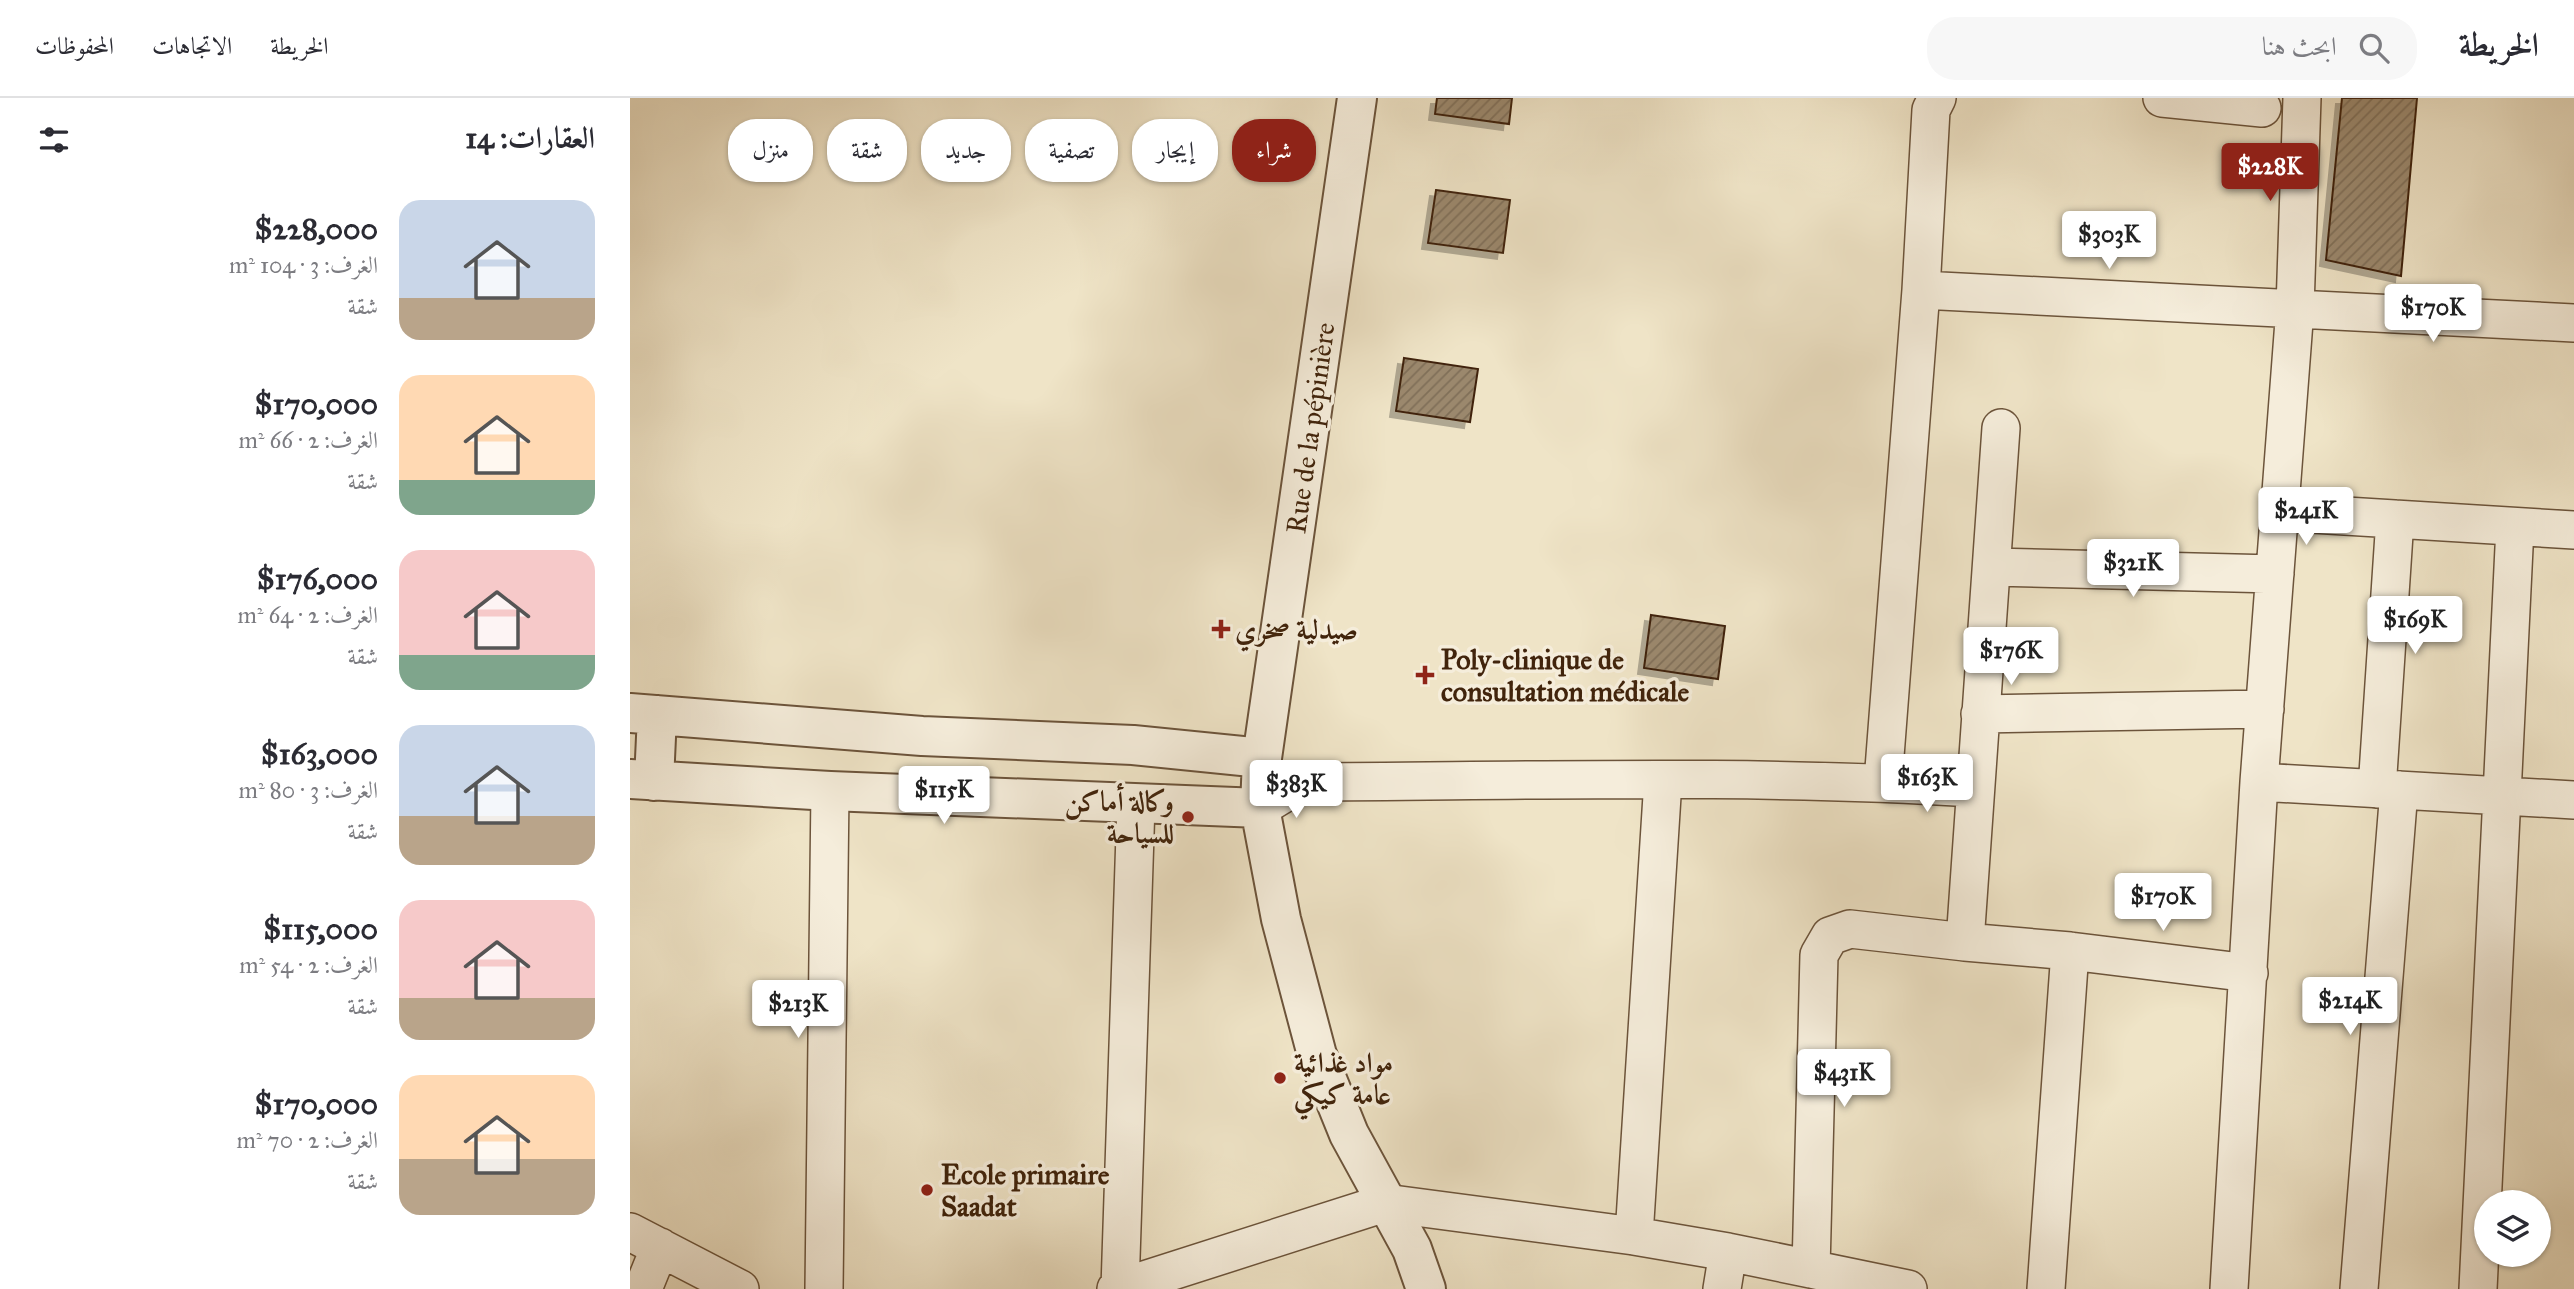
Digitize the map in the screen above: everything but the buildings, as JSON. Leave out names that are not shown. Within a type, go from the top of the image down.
[{"type":"street","name":"Rue de la pépinière","points":[[1357,98],[1262,758],[1260,808],[1281,919],[1317,1055],[1349,1134],[1412,1249],[1426,1289]]},
{"type":"street","points":[[1883,782],[1921,290],[1931,110],[1937,98]]},
{"type":"street","points":[[2162,98],[2262,108]]},
{"type":"street","points":[[2229,1289],[2259,782],[2295,309],[2302,98]]},
{"type":"street","points":[[1921,290],[2574,323]]},
{"type":"street","points":[[1965,942],[2001,428]]},
{"type":"street","points":[[2280,512],[2574,530]]},
{"type":"street","points":[[2359,1289],[2388,790],[2395,519]]},
{"type":"street","points":[[2478,1289],[2515,527]]},
{"type":"street","points":[[1992,567],[2275,574]]},
{"type":"street","points":[[1980,714],[2265,709]]},
{"type":"street","points":[[1303,782],[1260,808],[830,791],[642,780],[644,714],[922,736],[1133,746],[1262,758],[1303,782],[1663,780],[1883,782],[1974,788]]},
{"type":"street","points":[[1634,1236],[1663,780]]},
{"type":"street","points":[[2259,782],[2574,800]]},
{"type":"street","points":[[824,1289],[830,791]]},
{"type":"street","points":[[1136,804],[1118,1288],[1385,1203],[1634,1236],[1728,1252],[1908,1289]]},
{"type":"street","points":[[1811,1269],[1819,955],[1830,936],[1850,929],[2070,951],[2249,973]]},
{"type":"street","points":[[2046,1289],[2070,951]]},
{"type":"street","points":[[643,1289],[645,1239],[740,1289]]},
{"type":"street","points":[[1722,1289],[1728,1252]]},
{"type":"place","name":"صيدلية صخري","points":[[1221,629]]},
{"type":"place","name":"Poly-clinique de consultation médicale","points":[[1425,675]]},
{"type":"place","name":"وكالة أماكن للسياحة","points":[[1188,817]]},
{"type":"place","name":"مواد غذائية عامة كيكي","points":[[1280,1078]]},
{"type":"place","name":"Ecole primaire Saadat","points":[[927,1190]]}]
